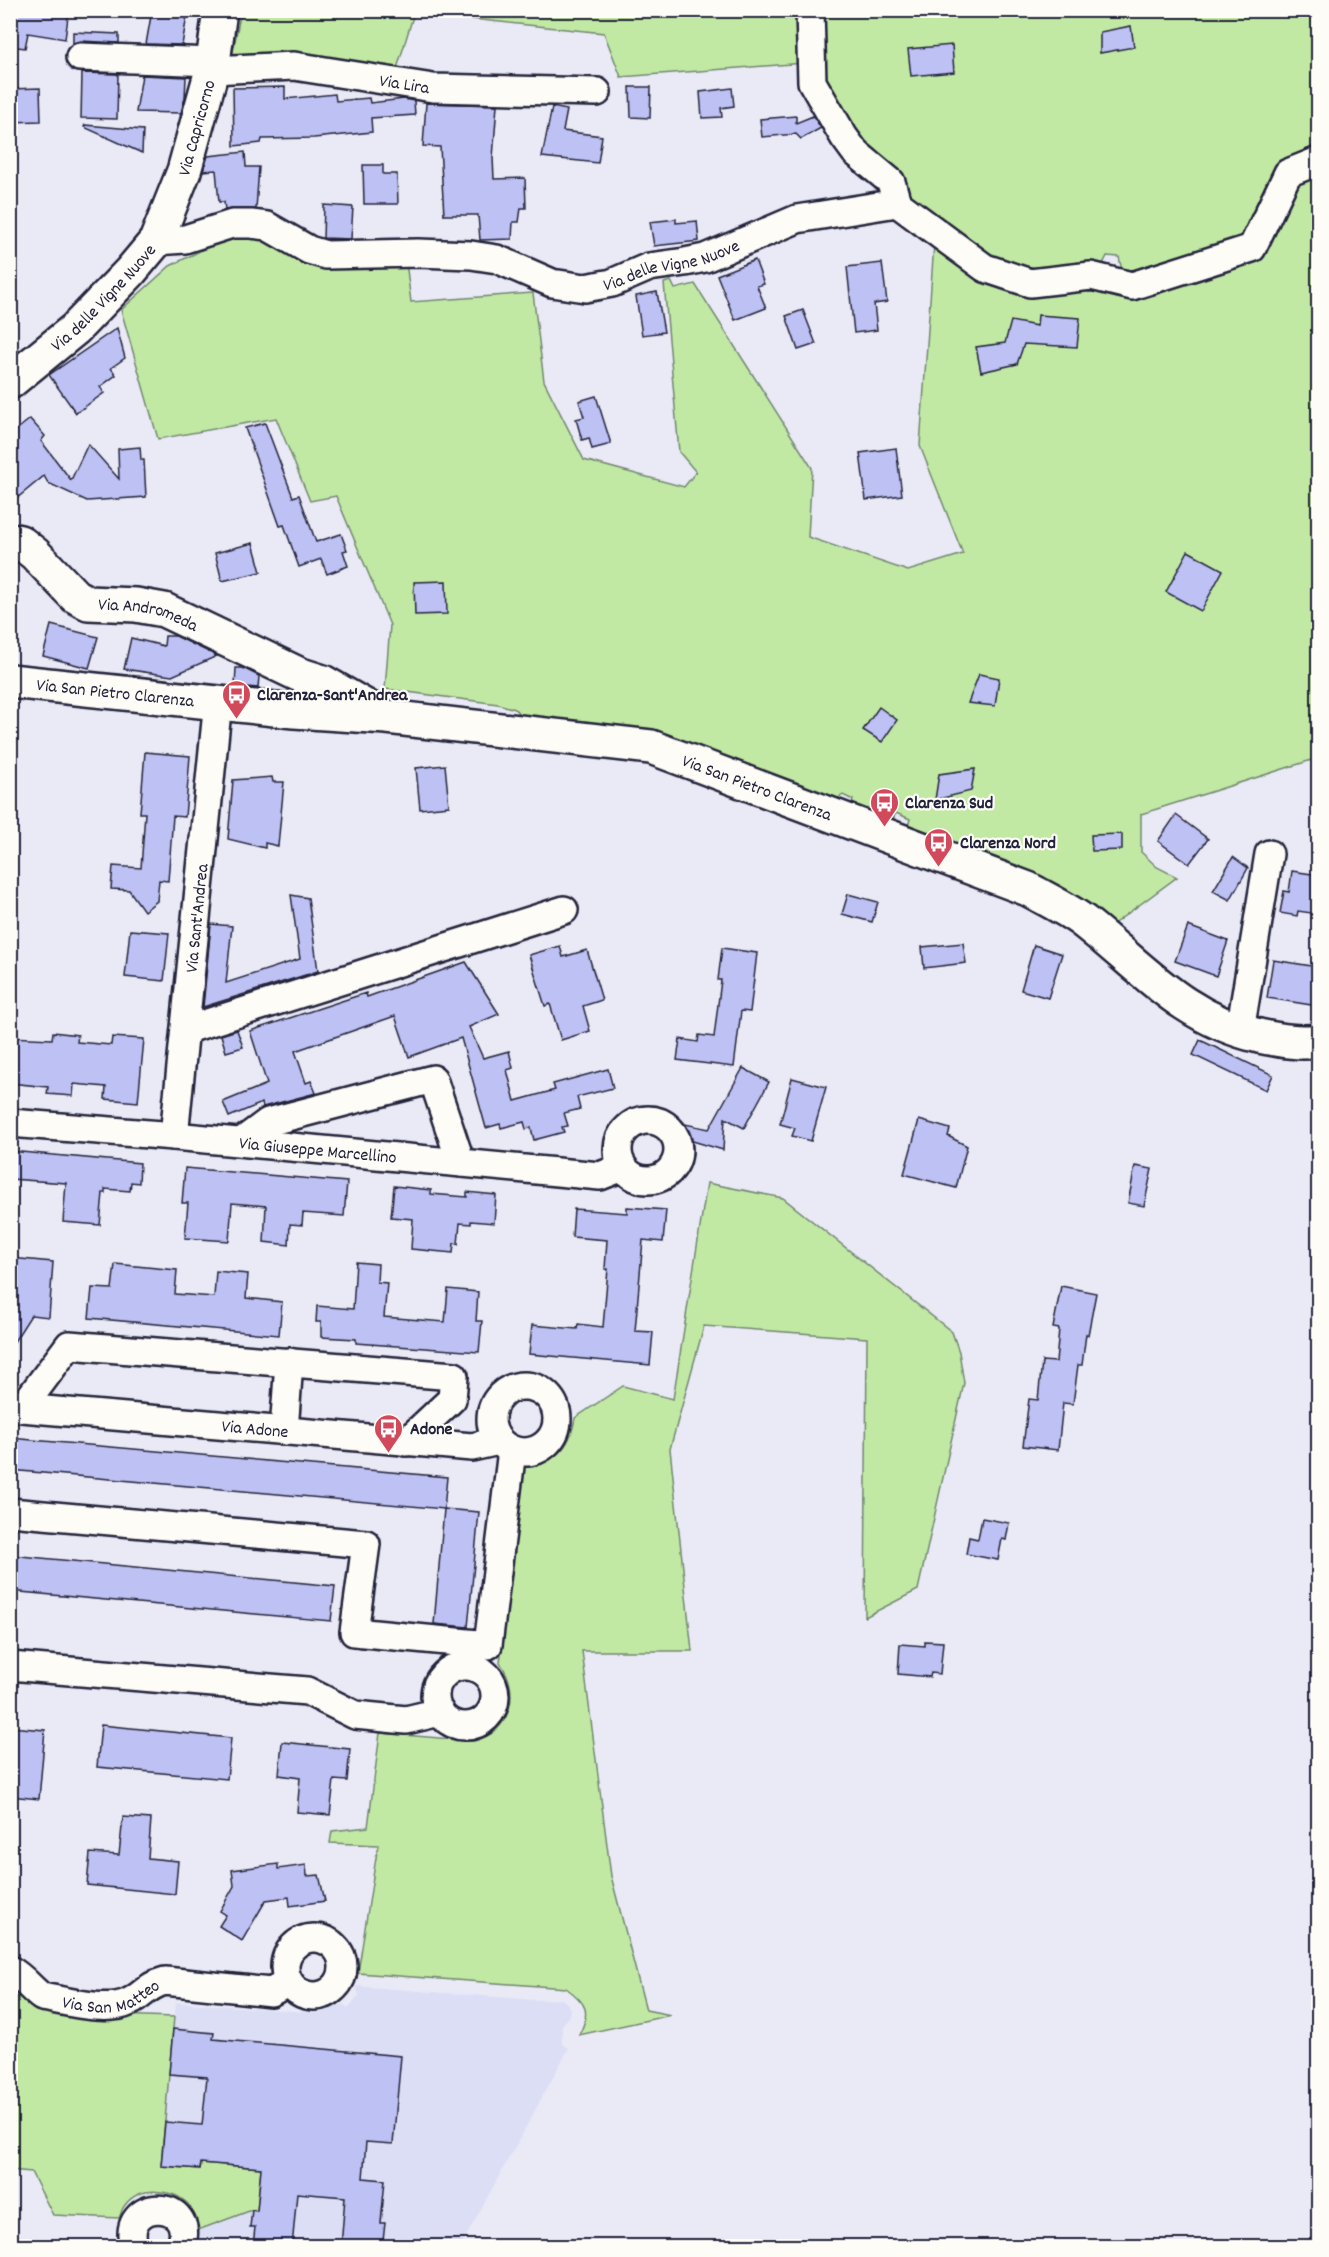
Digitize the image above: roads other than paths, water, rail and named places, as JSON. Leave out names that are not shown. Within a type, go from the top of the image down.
[{"type":"main road","name":"Via Capricorno","points":[[156,241],[184,171],[212,66],[220,10]]},
{"type":"main road","name":"Via delle Vigne Nuove","points":[[10,382],[75,328],[130,272],[156,241]]},
{"type":"main road","name":"Via Andromeda","points":[[10,540],[20,542],[35,554],[75,596],[88,603],[136,605],[164,610],[298,674],[323,682],[387,717]]},
{"type":"main road","points":[[294,711],[302,703],[305,693],[304,682],[298,674]]},
{"type":"main road","name":"Via San Pietro Clarenza","points":[[10,681],[294,711],[387,717],[651,747],[1028,889],[1082,920],[1162,990],[1208,1018],[1240,1031],[1303,1043],[1318,1041]]},
{"type":"street","points":[[810,10],[812,82],[855,152],[891,182],[897,203],[985,268],[1030,283],[1091,276],[1132,286],[1251,248],[1288,173],[1318,161]]},
{"type":"street","name":"Via Lira","points":[[80,57],[212,66],[294,66],[433,88],[597,92]]},
{"type":"street","name":"Via delle Vigne Nuove","points":[[156,241],[185,239],[232,224],[259,225],[267,226],[309,250],[326,255],[418,253],[471,255],[497,259],[552,283],[585,288],[612,283],[649,267],[705,258],[797,219],[897,203]]},
{"type":"street","name":"Via Sant'Andrea","points":[[174,1136],[219,702]]},
{"type":"street","points":[[1240,1031],[1269,854]]},
{"type":"street","points":[[185,1030],[564,910]]},
{"type":"street","points":[[241,1142],[268,1122],[433,1079],[460,1163]]},
{"type":"street","name":"Via Giuseppe Marcellino","points":[[10,1123],[600,1176],[623,1167]]},
{"type":"street","points":[[16,1407],[69,1345],[454,1376],[452,1399],[406,1442]]},
{"type":"street","points":[[284,1431],[288,1362]]},
{"type":"street","name":"Via Adone","points":[[10,1512],[366,1545],[354,1632],[488,1645],[505,1445],[472,1448],[16,1407]]},
{"type":"street","points":[[10,1666],[307,1691],[355,1715],[406,1720],[440,1712]]},
{"type":"street","name":"Via San Matteo","points":[[10,1970],[21,1976],[32,1990],[42,1997],[114,2008],[131,2001],[151,1985],[165,1981],[271,1992],[289,1982]]},
{"type":"street","points":[[134,2247],[131,2237],[138,2217],[158,2208],[178,2217],[183,2227],[184,2238],[181,2247]]},
{"type":"place","name":"Clarenza-Sant'Andrea","points":[[236,720]]},
{"type":"place","name":"Clarenza Sud","points":[[884,828]]},
{"type":"place","name":"Clarenza Nord","points":[[939,868]]},
{"type":"place","name":"Adone","points":[[389,1454]]}]
